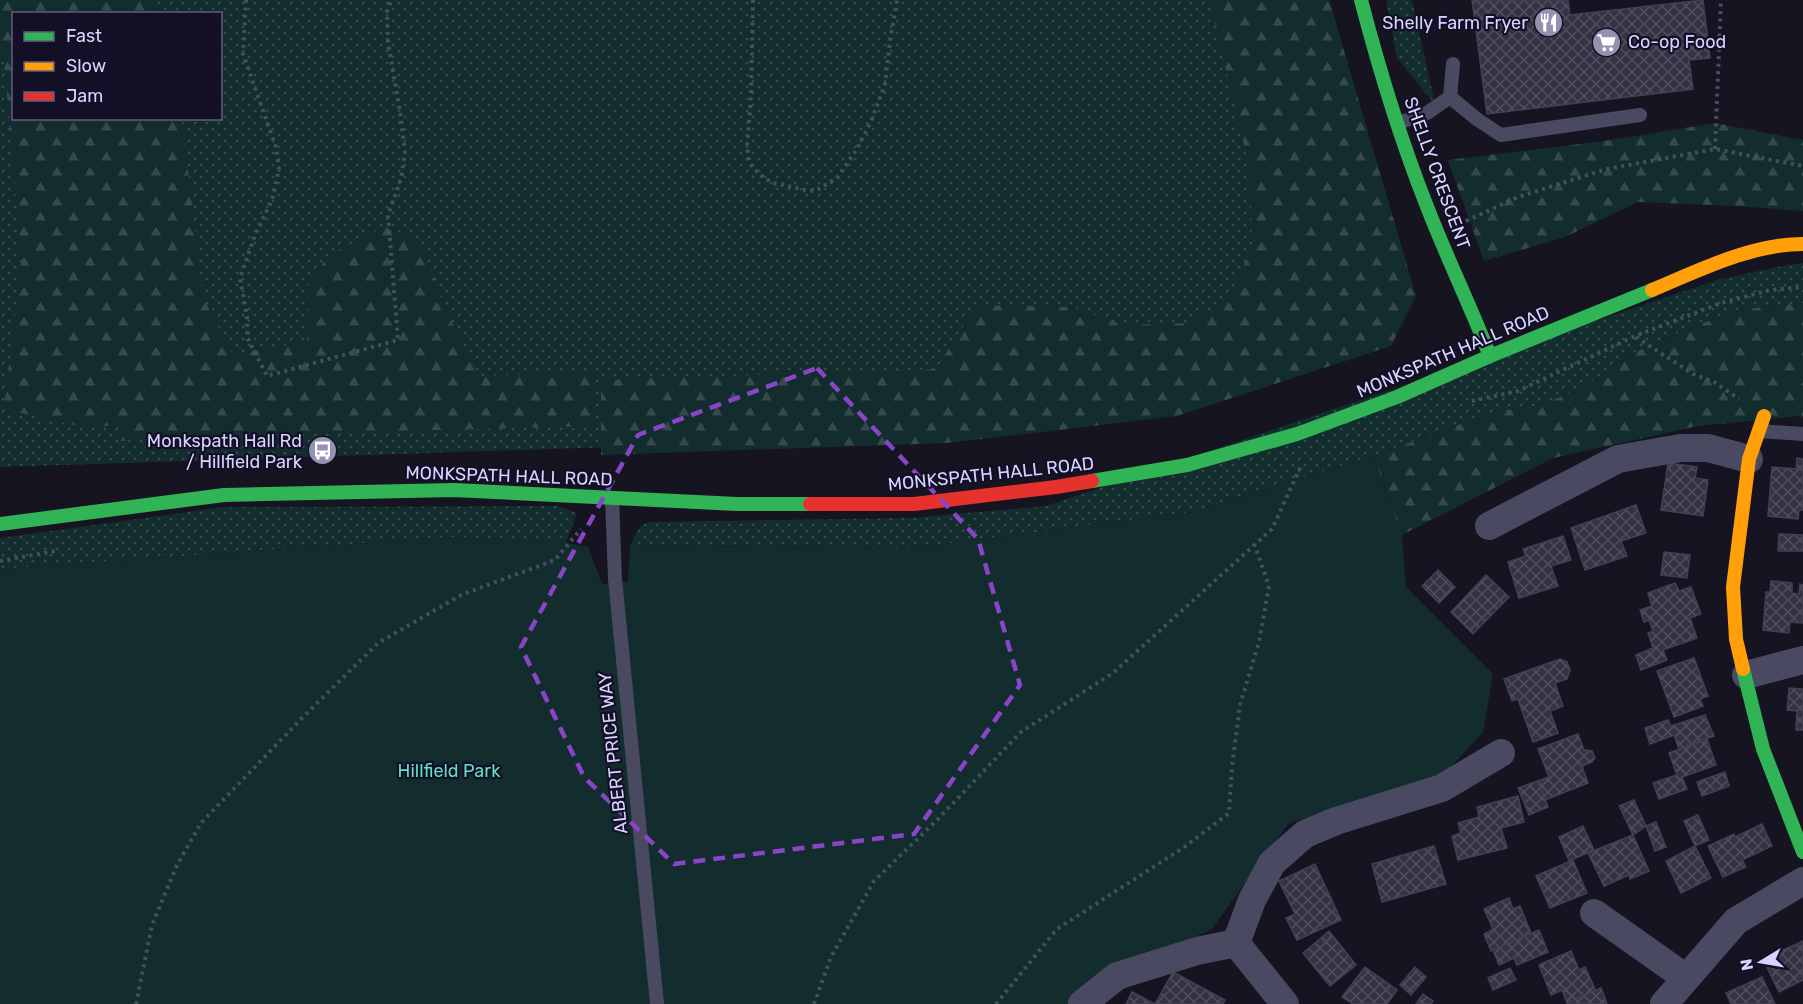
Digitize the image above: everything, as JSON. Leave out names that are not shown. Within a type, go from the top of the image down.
[{"type":"street","name":"SHELLY CRESCENT","points":[[1361,0],[1377,61],[1438,234],[1490,356]]},
{"type":"street","name":"MONKSPATH HALL ROAD","points":[[0,524],[224,495],[454,490],[737,504],[914,504],[1056,487],[1187,465],[1297,434],[1396,397],[1690,274],[1746,253],[1803,244]]},
{"type":"street","points":[[1764,416],[1749,459],[1733,587],[1736,639],[1763,749],[1803,852]]},
{"type":"street","points":[[1489,526],[1618,459],[1680,448],[1708,448],[1749,459]]},
{"type":"street","points":[[1746,675],[1803,660]]},
{"type":"street","points":[[1236,943],[1252,900],[1272,863],[1305,834],[1336,821],[1442,788],[1502,753]]},
{"type":"street","points":[[1664,1004],[1736,921],[1803,881]]},
{"type":"street","points":[[1594,914],[1686,978]]},
{"type":"street","points":[[1082,1004],[1117,976],[1197,951],[1236,943]]},
{"type":"street","points":[[1236,943],[1285,1004]]},
{"type":"lane","points":[[1450,97],[1453,64]]},
{"type":"lane","points":[[1398,123],[1426,113],[1450,97]]},
{"type":"lane","points":[[1450,97],[1501,135],[1640,115]]},
{"type":"lane","points":[[1759,431],[1803,434]]},
{"type":"lane","name":"ALBERT PRICE WAY","points":[[612,498],[615,579],[657,1004]]},
{"type":"path","points":[[246,0],[243,54],[276,147],[279,169],[272,200],[255,235],[240,278],[247,317],[247,337],[267,376],[398,340],[388,214],[401,179],[405,152],[388,43],[387,12],[391,0]]},
{"type":"path","points":[[753,0],[751,96],[747,147],[749,161],[764,178],[774,183],[809,191],[817,190],[837,178],[857,148],[872,118],[885,84],[897,0]]},
{"type":"path","points":[[1716,149],[1721,0]]},
{"type":"path","points":[[1438,234],[1518,197],[1608,169],[1716,149],[1803,166]]},
{"type":"path","points":[[1635,336],[1693,374],[1714,382],[1764,416]]},
{"type":"path","points":[[814,1004],[831,957],[874,881],[937,820],[1021,732],[1113,673],[1255,546],[1272,529],[1304,459]]},
{"type":"path","points":[[135,1004],[152,925],[177,866],[201,823],[378,643],[461,595],[555,560],[583,526]]},
{"type":"path","points":[[996,1004],[1057,929],[1183,848],[1229,813],[1240,705],[1259,642],[1269,586],[1255,546]]},
{"type":"highlighted area","points":[[817,368],[978,539],[1020,685],[914,834],[674,864],[584,777],[521,647],[638,435]]},
{"type":"green space","points":[[0,0],[1329,0],[1416,296],[948,436],[0,467]]},
{"type":"green space","points":[[0,0],[155,0],[158,12],[12,12],[12,120],[182,120],[203,298],[233,354],[307,342],[309,282],[328,256],[389,224],[423,250],[445,308],[479,376],[596,372],[594,426],[118,441],[118,425],[87,428],[4,409],[21,261],[0,30]]},
{"type":"green space","points":[[1207,0],[1329,0],[1416,296],[1391,346],[1177,416],[947,443],[601,455],[601,380],[936,369],[977,305],[1071,307],[1124,325],[1188,323],[1231,297],[1252,245],[1250,171],[1213,15]]},
{"type":"green space","points":[[1386,0],[1412,0],[1435,104],[1397,58]]},
{"type":"green space","points":[[1715,123],[1803,140],[1803,211],[1638,202],[1565,237],[1484,261],[1448,160],[1604,141]]},
{"type":"green space","points":[[1803,263],[1803,303],[1736,310],[1626,356],[1589,384],[1542,405],[1493,412],[1373,456],[1192,512],[907,549],[630,545],[640,526],[649,522],[909,518],[1046,506],[1717,280]]},
{"type":"green space","points":[[1803,303],[1803,418],[1799,416],[1698,426],[1553,458],[1402,535],[1373,456],[1493,412],[1542,405],[1589,384],[1626,356],[1736,310]]},
{"type":"green space","name":"Hillfield Park","points":[[1373,456],[1402,535],[1406,587],[1493,674],[1483,732],[1439,780],[1289,823],[1211,930],[1096,979],[1071,1004],[0,1004],[0,569],[452,537],[566,543],[588,547],[602,584],[628,581],[630,545],[907,549],[1192,512]]},
{"type":"green space","points":[[558,506],[577,513],[566,543],[452,537],[0,569],[0,538],[224,507]]},
{"type":"building","points":[[1472,0],[1568,0],[1570,15],[1703,0],[1710,58],[1689,60],[1693,89],[1487,114]]},
{"type":"building","points":[[1797,458],[1803,459],[1803,510],[1799,510],[1798,519],[1768,516],[1772,467],[1796,469]]},
{"type":"building","points":[[1668,463],[1697,467],[1695,478],[1708,480],[1703,516],[1661,510]]},
{"type":"building","points":[[1636,505],[1646,533],[1621,541],[1627,556],[1585,570],[1571,528]]},
{"type":"building","points":[[1779,534],[1803,535],[1803,551],[1778,551]]},
{"type":"building","points":[[1563,536],[1571,560],[1551,566],[1558,586],[1519,598],[1508,562],[1526,556],[1523,549]]},
{"type":"building","points":[[1664,552],[1690,555],[1687,578],[1661,575]]},
{"type":"building","points":[[1438,570],[1455,587],[1439,603],[1422,586]]},
{"type":"building","points":[[1486,575],[1509,597],[1473,634],[1451,612]]},
{"type":"building","points":[[1771,581],[1792,583],[1792,593],[1799,594],[1800,584],[1803,585],[1803,623],[1790,622],[1789,633],[1763,630],[1766,592],[1770,592]]},
{"type":"building","points":[[1675,583],[1679,591],[1691,587],[1701,614],[1690,618],[1697,638],[1663,650],[1667,660],[1641,670],[1636,655],[1653,648],[1648,633],[1653,631],[1649,620],[1644,622],[1640,610],[1652,606],[1648,593]]},
{"type":"building","points":[[1694,658],[1708,696],[1700,699],[1703,706],[1674,717],[1657,671]]},
{"type":"building","points":[[1560,659],[1567,662],[1570,670],[1567,679],[1555,683],[1563,706],[1550,711],[1558,733],[1533,742],[1518,699],[1512,701],[1504,679]]},
{"type":"building","points":[[1789,688],[1803,689],[1803,730],[1796,730],[1797,711],[1787,710]]},
{"type":"building","points":[[1705,715],[1714,736],[1679,749],[1674,735],[1650,744],[1645,728],[1668,720],[1671,726]]},
{"type":"building","points":[[1578,734],[1584,750],[1592,751],[1595,758],[1592,762],[1582,766],[1588,783],[1545,800],[1538,781],[1549,777],[1538,749]]},
{"type":"building","points":[[1707,739],[1716,765],[1682,777],[1687,789],[1659,799],[1653,783],[1677,775],[1669,753]]},
{"type":"building","points":[[1725,772],[1729,786],[1702,796],[1697,782]]},
{"type":"building","points":[[1538,781],[1548,807],[1529,815],[1518,788]]},
{"type":"building","points":[[1518,796],[1524,822],[1501,828],[1507,848],[1458,860],[1452,836],[1461,833],[1458,823],[1479,817],[1477,807]]},
{"type":"building","points":[[1634,800],[1646,826],[1633,835],[1619,806]]},
{"type":"building","points":[[1698,815],[1709,840],[1695,846],[1684,821]]},
{"type":"building","points":[[1656,822],[1666,847],[1655,851],[1646,826]]},
{"type":"building","points":[[1762,824],[1772,846],[1742,860],[1746,867],[1723,877],[1708,846],[1734,834],[1735,837]]},
{"type":"building","points":[[1583,826],[1594,850],[1569,861],[1559,837]]},
{"type":"building","points":[[1633,835],[1649,871],[1630,879],[1629,875],[1604,886],[1588,853]]},
{"type":"building","points":[[1434,846],[1446,884],[1382,902],[1372,864]]},
{"type":"building","points":[[1695,846],[1711,878],[1681,893],[1666,861]]},
{"type":"building","points":[[1573,860],[1587,893],[1550,908],[1536,876]]},
{"type":"building","points":[[1315,864],[1341,920],[1297,940],[1286,918],[1295,914],[1279,881]]},
{"type":"building","points":[[1509,898],[1513,909],[1520,906],[1531,933],[1491,951],[1484,934],[1493,929],[1484,909]]},
{"type":"building","points":[[1539,930],[1548,952],[1517,965],[1514,958],[1499,965],[1493,950]]},
{"type":"building","points":[[1329,931],[1356,965],[1330,986],[1303,953]]},
{"type":"building","points":[[1803,941],[1803,980],[1779,992],[1763,959]]},
{"type":"building","points":[[1571,951],[1579,970],[1585,967],[1596,991],[1567,1003],[1562,990],[1551,995],[1539,965]]},
{"type":"building","points":[[1365,967],[1397,990],[1387,1004],[1353,1004],[1342,997]]},
{"type":"building","points":[[1415,967],[1426,977],[1411,995],[1400,985]]},
{"type":"building","points":[[1510,968],[1516,980],[1493,990],[1488,978]]},
{"type":"building","points":[[1173,972],[1225,1000],[1223,1004],[1155,1004]]},
{"type":"building","points":[[1762,977],[1775,1004],[1731,1004],[1726,993]]},
{"type":"building","points":[[1601,988],[1607,1004],[1567,1003]]},
{"type":"building","points":[[1132,992],[1155,1004],[1126,1004]]},
{"type":"building","points":[[1423,994],[1433,1001],[1431,1004],[1416,1004]]},
{"type":"traffic: fast","points":[[1361,0],[1375,52],[1416,179],[1490,356]]},
{"type":"traffic: fast","points":[[1092,481],[1187,465],[1297,434],[1397,397],[1490,356],[1652,290]]},
{"type":"traffic: fast","points":[[0,524],[224,495],[454,490],[737,504],[810,504]]},
{"type":"traffic: fast","points":[[1743,669],[1763,749],[1803,852]]},
{"type":"traffic: slow","points":[[1652,290],[1745,253],[1764,248],[1803,244]]},
{"type":"traffic: slow","points":[[1743,669],[1736,639],[1733,587],[1749,459],[1764,416]]},
{"type":"traffic: jam","points":[[810,504],[914,504],[1092,481]]},
{"type":"place","name":"Shelly Farm Fryer","points":[[1549,23]]},
{"type":"place","name":"Co-op Food","points":[[1607,42]]},
{"type":"place","name":"Monkspath Hall Rd / Hillfield Park","points":[[323,451]]}]
